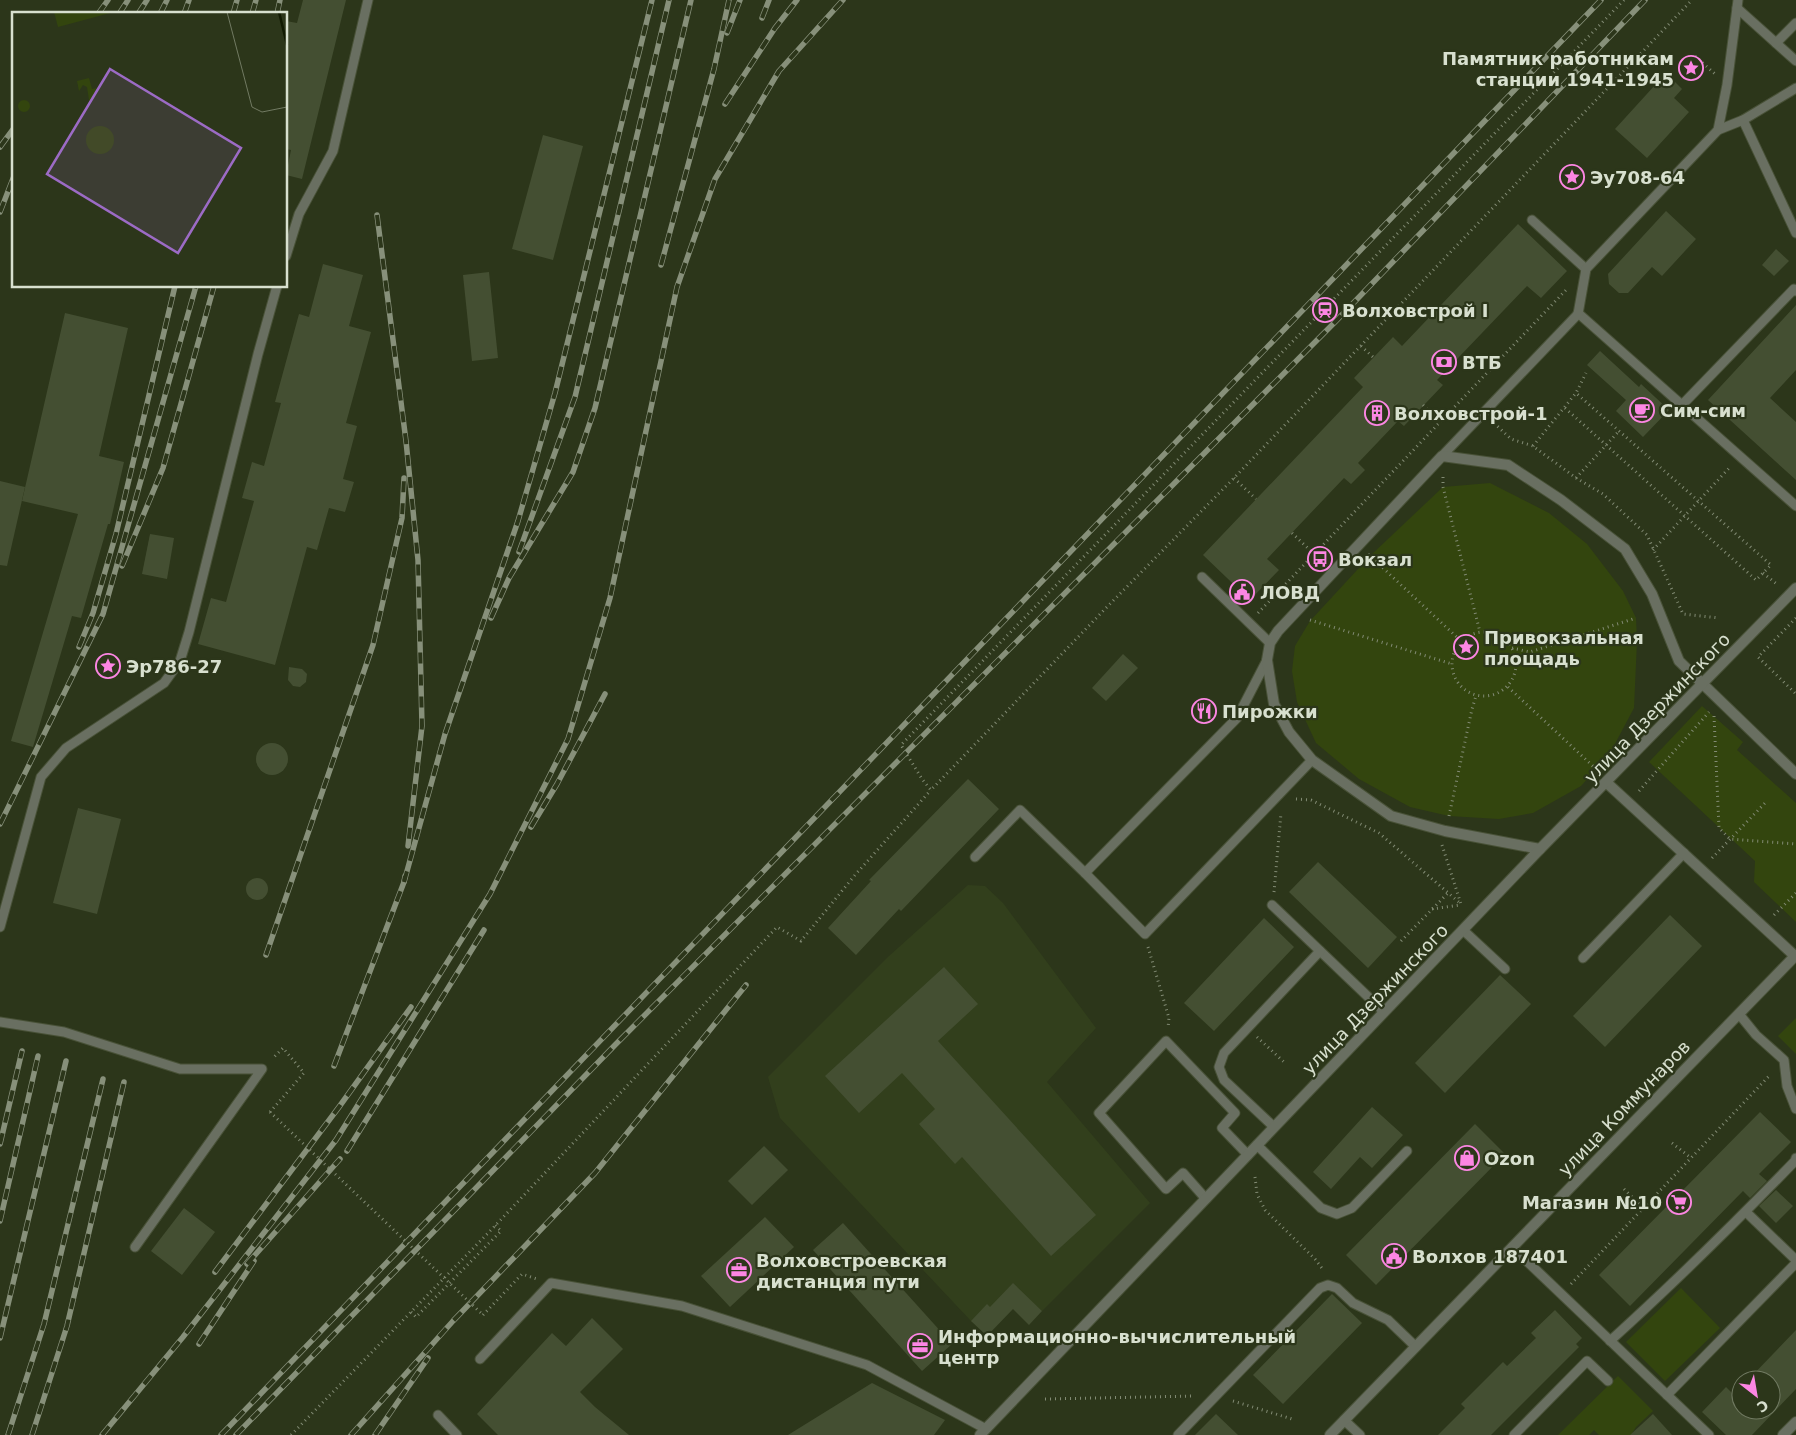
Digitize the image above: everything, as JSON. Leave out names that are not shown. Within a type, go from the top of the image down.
[{"type":"street","points":[[1540,850],[1445,831],[1391,816],[1312,760],[1289,732],[1274,704],[1267,660],[1270,643],[1278,631],[1442,456],[1508,465],[1561,500],[1624,549],[1652,594],[1679,660],[1796,774]]},
{"type":"street","name":"улица Дзержинского","points":[[983,1432],[1540,850],[1796,588]]},
{"type":"street","points":[[1607,782],[1796,956]]},
{"type":"street","name":"улица Коммунаров","points":[[1330,1435],[1796,956]]},
{"type":"street","points":[[1783,1435],[1796,1422]]},
{"type":"lane","points":[[288,250],[299,214],[333,151],[368,0]]},
{"type":"lane","points":[[1738,4],[1796,61]]},
{"type":"lane","points":[[1718,130],[1727,85],[1738,4]]},
{"type":"lane","points":[[1776,43],[1796,23]]},
{"type":"lane","points":[[1442,456],[1578,313],[1586,270],[1718,130],[1743,120],[1796,88]]},
{"type":"lane","points":[[1743,120],[1796,233]]},
{"type":"lane","points":[[1532,220],[1586,270]]},
{"type":"lane","points":[[1682,404],[1795,287]]},
{"type":"lane","points":[[0,927],[41,777],[66,748],[164,683],[180,661],[276,288]]},
{"type":"lane","points":[[1578,313],[1796,506]]},
{"type":"lane","points":[[1202,577],[1270,643]]},
{"type":"lane","points":[[1085,873],[1237,718],[1267,660]]},
{"type":"lane","points":[[975,857],[1020,810],[1145,934],[1312,760]]},
{"type":"lane","points":[[1582,958],[1684,853]]},
{"type":"lane","points":[[1272,905],[1384,1012]]},
{"type":"lane","points":[[1463,930],[1504,969]]},
{"type":"lane","points":[[1274,1127],[1224,1080],[1220,1067],[1224,1053],[1320,951]]},
{"type":"lane","points":[[1739,1014],[1756,1035],[1784,1060],[1788,1086],[1796,1109]]},
{"type":"lane","points":[[0,1022],[64,1032],[180,1069],[262,1069]]},
{"type":"lane","points":[[1206,1199],[1182,1173],[1166,1190],[1099,1113],[1166,1041],[1236,1113],[1222,1128],[1248,1155]]},
{"type":"lane","points":[[134,1248],[262,1069]]},
{"type":"lane","points":[[1256,1145],[1321,1208],[1337,1214],[1352,1208],[1407,1151]]},
{"type":"lane","points":[[1610,1341],[1673,1284],[1746,1212],[1796,1158]]},
{"type":"lane","points":[[1667,1395],[1796,1262],[1746,1212]]},
{"type":"lane","points":[[1512,1247],[1709,1435]]},
{"type":"lane","points":[[480,1359],[551,1283],[682,1306],[867,1365],[983,1432]]},
{"type":"lane","points":[[1178,1435],[1320,1288],[1328,1285],[1337,1288],[1353,1303],[1388,1320],[1416,1347]]},
{"type":"lane","points":[[1514,1435],[1587,1361],[1608,1381]]},
{"type":"lane","points":[[438,1416],[457,1435]]},
{"type":"lane","points":[[1344,1420],[1360,1435]]},
{"type":"path","points":[[931,790],[901,745],[1624,0]]},
{"type":"path","points":[[291,1435],[495,1225],[777,927],[801,941],[855,875],[931,790],[1234,478],[1692,0]]},
{"type":"path","points":[[1695,56],[1727,85]]},
{"type":"path","points":[[1249,622],[1586,270]]},
{"type":"path","points":[[1361,346],[1373,357]]},
{"type":"path","points":[[1533,446],[1576,393],[1586,373]]},
{"type":"path","points":[[1565,408],[1756,580],[1771,565],[1576,393]]},
{"type":"path","points":[[1424,405],[1440,422]]},
{"type":"path","points":[[1576,478],[1619,431]]},
{"type":"path","points":[[1654,550],[1740,456]]},
{"type":"path","points":[[1234,478],[1256,499]]},
{"type":"path","points":[[1443,487],[1480,632]]},
{"type":"path","points":[[1292,532],[1314,554]]},
{"type":"path","points":[[1359,546],[1461,641]]},
{"type":"path","points":[[1299,609],[1310,621],[1452,664]]},
{"type":"path","points":[[1512,648],[1530,652],[1636,618]]},
{"type":"path","points":[[1796,618],[1758,657],[1796,694]]},
{"type":"path","points":[[1480,632],[1495,633],[1508,642],[1517,664],[1513,680],[1508,687],[1493,695],[1476,696],[1462,687],[1457,681],[1452,664],[1453,656],[1461,641],[1480,632]]},
{"type":"path","points":[[1508,687],[1596,769]]},
{"type":"path","points":[[1448,816],[1476,696]]},
{"type":"path","points":[[1628,802],[1713,708],[1719,828],[1730,839],[1796,844]]},
{"type":"path","points":[[1272,905],[1284,789]]},
{"type":"path","points":[[1283,798],[1311,800],[1379,833],[1461,904]]},
{"type":"path","points":[[1701,869],[1766,802]]},
{"type":"path","points":[[1442,844],[1461,904]]},
{"type":"path","points":[[1401,941],[1448,893]]},
{"type":"path","points":[[1763,926],[1796,893]]},
{"type":"path","points":[[1432,910],[1461,904]]},
{"type":"path","points":[[1145,934],[1169,1018],[1166,1041]]},
{"type":"path","points":[[1248,1028],[1284,1062]]},
{"type":"path","points":[[262,1069],[283,1048],[304,1073],[270,1112],[483,1315],[522,1274]]},
{"type":"path","points":[[1561,1294],[1784,1060]]},
{"type":"path","points":[[1672,1143],[1691,1158]]},
{"type":"path","points":[[1255,1177],[1258,1194],[1265,1210],[1315,1259],[1324,1272],[1328,1285]]},
{"type":"path","points":[[1624,1189],[1643,1208]]},
{"type":"path","points":[[411,1312],[416,1317],[501,1231],[495,1225]]},
{"type":"path","points":[[1045,1399],[1216,1396],[1292,1419]]},
{"type":"shaded area","points":[[1490,483],[1549,513],[1587,544],[1623,591],[1636,618],[1637,641],[1634,708],[1609,755],[1581,786],[1533,813],[1499,819],[1449,816],[1410,807],[1359,779],[1316,743],[1297,702],[1292,671],[1295,646],[1310,621],[1370,556],[1443,487]]},
{"type":"shaded area","points":[[1702,706],[1743,742],[1737,750],[1796,803],[1796,922],[1754,882],[1755,861],[1649,762]]},
{"type":"shaded area","points":[[968,885],[985,886],[1003,903],[1096,1028],[1047,1082],[1150,1203],[1042,1311],[1025,1297],[987,1334],[971,1321],[780,1118],[768,1077],[889,956]]},
{"type":"shaded area","points":[[1796,1018],[1796,1054],[1778,1036]]},
{"type":"shaded area","points":[[1681,1288],[1720,1328],[1665,1381],[1626,1342]]},
{"type":"shaded area","points":[[1618,1376],[1653,1411],[1636,1427],[1631,1435],[1599,1435],[1594,1430],[1589,1435],[1558,1435]]},
{"type":"building","points":[[303,0],[346,0],[302,179],[288,176],[291,150],[288,149],[288,21],[297,23]]},
{"type":"building","points":[[1666,73],[1682,89],[1674,98],[1689,112],[1647,158],[1615,129]]},
{"type":"building","points":[[543,135],[583,146],[553,260],[512,249]]},
{"type":"building","points":[[1666,211],[1696,239],[1662,276],[1652,267],[1628,293],[1619,293],[1609,284],[1608,274]]},
{"type":"building","name":"Волховстрой-1","points":[[1518,224],[1567,271],[1541,298],[1527,286],[1437,380],[1443,385],[1404,426],[1398,421],[1358,463],[1365,470],[1351,484],[1344,478],[1267,559],[1279,570],[1250,600],[1203,555],[1363,387],[1354,378],[1393,337],[1402,346]]},
{"type":"building","points":[[1776,249],[1789,261],[1774,276],[1762,265]]},
{"type":"building","points":[[323,264],[363,275],[349,326],[371,332],[346,423],[357,426],[343,479],[354,482],[345,512],[329,508],[317,550],[307,547],[275,665],[198,644],[211,598],[226,602],[254,501],[242,498],[252,462],[264,466],[281,403],[275,402],[299,314],[309,317]]},
{"type":"building","points":[[489,272],[498,358],[472,361],[463,275]]},
{"type":"building","points":[[1796,305],[1796,370],[1770,398],[1796,422],[1796,480],[1708,400]]},
{"type":"building","points":[[65,313],[128,328],[99,456],[124,462],[110,524],[108,524],[81,618],[72,616],[33,747],[11,741],[78,514],[22,501]]},
{"type":"building","points":[[1600,351],[1639,387],[1641,384],[1669,410],[1643,437],[1616,411],[1626,400],[1587,365]]},
{"type":"building","points":[[0,481],[25,487],[7,566],[0,565]]},
{"type":"building","points":[[150,534],[174,538],[167,579],[142,574]]},
{"type":"building","points":[[1123,654],[1138,668],[1106,701],[1092,688]]},
{"type":"building","points":[[289,667],[302,669],[307,674],[306,682],[300,687],[293,686],[288,680]]},
{"type":"building","points":[[272,743],[278,744],[283,748],[287,753],[287,765],[283,770],[278,774],[272,775],[266,774],[261,770],[257,765],[256,759],[257,753],[261,748],[266,744]]},
{"type":"building","points":[[968,779],[999,809],[856,955],[828,928],[871,881],[869,880]]},
{"type":"building","points":[[78,808],[121,819],[97,914],[53,903]]},
{"type":"building","points":[[1318,862],[1397,937],[1368,968],[1289,892]]},
{"type":"building","points":[[257,878],[265,881],[268,889],[265,897],[257,900],[249,897],[246,889],[249,881]]},
{"type":"building","points":[[1670,915],[1702,946],[1605,1047],[1573,1016]]},
{"type":"building","points":[[1264,918],[1294,947],[1214,1031],[1184,1003]]},
{"type":"building","points":[[944,967],[978,1004],[938,1041],[1096,1215],[1051,1256],[962,1157],[955,1164],[919,1124],[935,1109],[902,1073],[859,1113],[825,1076]]},
{"type":"building","points":[[1500,975],[1531,1004],[1445,1093],[1415,1063]]},
{"type":"building","points":[[1372,1107],[1403,1135],[1372,1168],[1360,1157],[1331,1189],[1313,1172]]},
{"type":"building","points":[[1760,1112],[1791,1142],[1759,1174],[1767,1181],[1750,1198],[1743,1191],[1630,1306],[1599,1275]]},
{"type":"building","points":[[1475,1124],[1505,1154],[1376,1285],[1346,1255]]},
{"type":"building","points":[[764,1146],[788,1170],[752,1205],[728,1181]]},
{"type":"building","points":[[1776,1190],[1793,1206],[1776,1223],[1759,1206]]},
{"type":"building","points":[[184,1208],[215,1232],[182,1275],[151,1251]]},
{"type":"building","points":[[765,1217],[794,1247],[730,1307],[701,1276]]},
{"type":"building","points":[[843,1223],[952,1344],[922,1371],[813,1250]]},
{"type":"building","points":[[1013,1283],[1042,1311],[1029,1325],[1013,1309],[987,1336],[971,1321],[987,1304],[990,1307]]},
{"type":"building","points":[[1332,1294],[1362,1323],[1283,1404],[1253,1375]]},
{"type":"building","points":[[1555,1310],[1582,1338],[1576,1344],[1579,1347],[1491,1435],[1438,1435],[1465,1408],[1461,1404],[1503,1362],[1507,1366],[1536,1338],[1531,1333]]},
{"type":"building","points":[[592,1318],[623,1349],[580,1392],[629,1435],[498,1435],[477,1414],[552,1333],[566,1346]]},
{"type":"building","points":[[1796,1330],[1796,1389],[1781,1405],[1781,1370],[1758,1370]]},
{"type":"building","points":[[872,1383],[945,1420],[934,1435],[788,1435]]},
{"type":"building","points":[[1726,1387],[1731,1392],[1731,1420],[1766,1420],[1752,1435],[1726,1435],[1702,1412]]},
{"type":"building","points":[[1216,1414],[1238,1435],[1195,1435]]},
{"type":"building","points":[[1653,1414],[1672,1435],[1630,1435]]},
{"type":"railway","points":[[99,12],[108,0]]},
{"type":"railway","points":[[120,12],[128,0]]},
{"type":"railway","points":[[139,12],[147,0]]},
{"type":"railway","points":[[161,12],[167,0]]},
{"type":"railway","points":[[185,12],[189,0]]},
{"type":"railway","points":[[234,12],[237,0]]},
{"type":"railway","points":[[253,12],[256,0]]},
{"type":"railway","points":[[277,12],[280,0]]},
{"type":"railway","points":[[404,882],[445,734],[518,521],[555,393],[652,0]]},
{"type":"railway","points":[[519,552],[575,397],[669,0]]},
{"type":"railway","points":[[491,618],[509,578],[573,472],[595,408],[691,0]]},
{"type":"railway","points":[[661,265],[714,69],[729,0]]},
{"type":"railway","points":[[727,33],[740,0]]},
{"type":"railway","points":[[762,18],[769,0]]},
{"type":"railway","points":[[725,104],[775,28],[797,0]]},
{"type":"railway","points":[[102,1435],[183,1337],[336,1140],[490,894],[568,739],[610,598],[677,287],[715,179],[779,71],[843,0]]},
{"type":"railway","points":[[221,1435],[1601,0]]},
{"type":"railway","points":[[236,1435],[615,1045],[1336,321],[1645,0]]},
{"type":"railway","points":[[0,147],[12,131]]},
{"type":"railway","points":[[0,212],[12,181]]},
{"type":"railway","points":[[377,215],[406,441],[418,560],[422,726],[408,846]]},
{"type":"railway","points":[[79,647],[93,613],[116,534],[175,288]]},
{"type":"railway","points":[[0,824],[103,614],[195,288]]},
{"type":"railway","points":[[122,566],[163,468],[213,288]]},
{"type":"railway","points":[[266,955],[373,645],[402,518],[404,478]]},
{"type":"railway","points":[[531,827],[557,784],[605,694]]},
{"type":"railway","points":[[334,1066],[405,876]]},
{"type":"railway","points":[[347,1151],[484,930]]},
{"type":"railway","points":[[351,1435],[453,1321],[595,1173],[746,985]]},
{"type":"railway","points":[[215,1272],[339,1107],[411,1007]]},
{"type":"railway","points":[[0,1144],[22,1051]]},
{"type":"railway","points":[[0,1221],[38,1056]]},
{"type":"railway","points":[[0,1338],[66,1061]]},
{"type":"railway","points":[[8,1435],[44,1324],[103,1079]]},
{"type":"railway","points":[[32,1435],[67,1326],[124,1082]]},
{"type":"railway","points":[[247,1264],[340,1159]]},
{"type":"railway","points":[[199,1344],[254,1261]]},
{"type":"railway","points":[[375,1435],[428,1358]]},
{"type":"place","name":"Памятник работникам станции 1941-1945","points":[[1691,68]]},
{"type":"place","name":"Эу708-64","points":[[1572,177]]},
{"type":"place","name":"Волховстрой I","points":[[1325,310]]},
{"type":"place","name":"ВТБ","points":[[1444,362]]},
{"type":"place","name":"Сим-сим","points":[[1642,410]]},
{"type":"place","name":"Волховстрой-1","points":[[1377,413]]},
{"type":"place","name":"Вокзал","points":[[1320,559]]},
{"type":"place","name":"ЛОВД","points":[[1242,592]]},
{"type":"place","name":"Привокзальная площадь","points":[[1466,647]]},
{"type":"place","name":"Эр786-27","points":[[108,666]]},
{"type":"place","name":"Пирожки","points":[[1204,711]]},
{"type":"place","name":"Ozon","points":[[1467,1158]]},
{"type":"place","name":"Магазин №10","points":[[1679,1202]]},
{"type":"place","name":"Волхов 187401","points":[[1394,1256]]},
{"type":"place","name":"Волховстроевская дистанция пути","points":[[739,1270]]},
{"type":"place","name":"Информационно-вычислительный центр","points":[[920,1346]]}]
